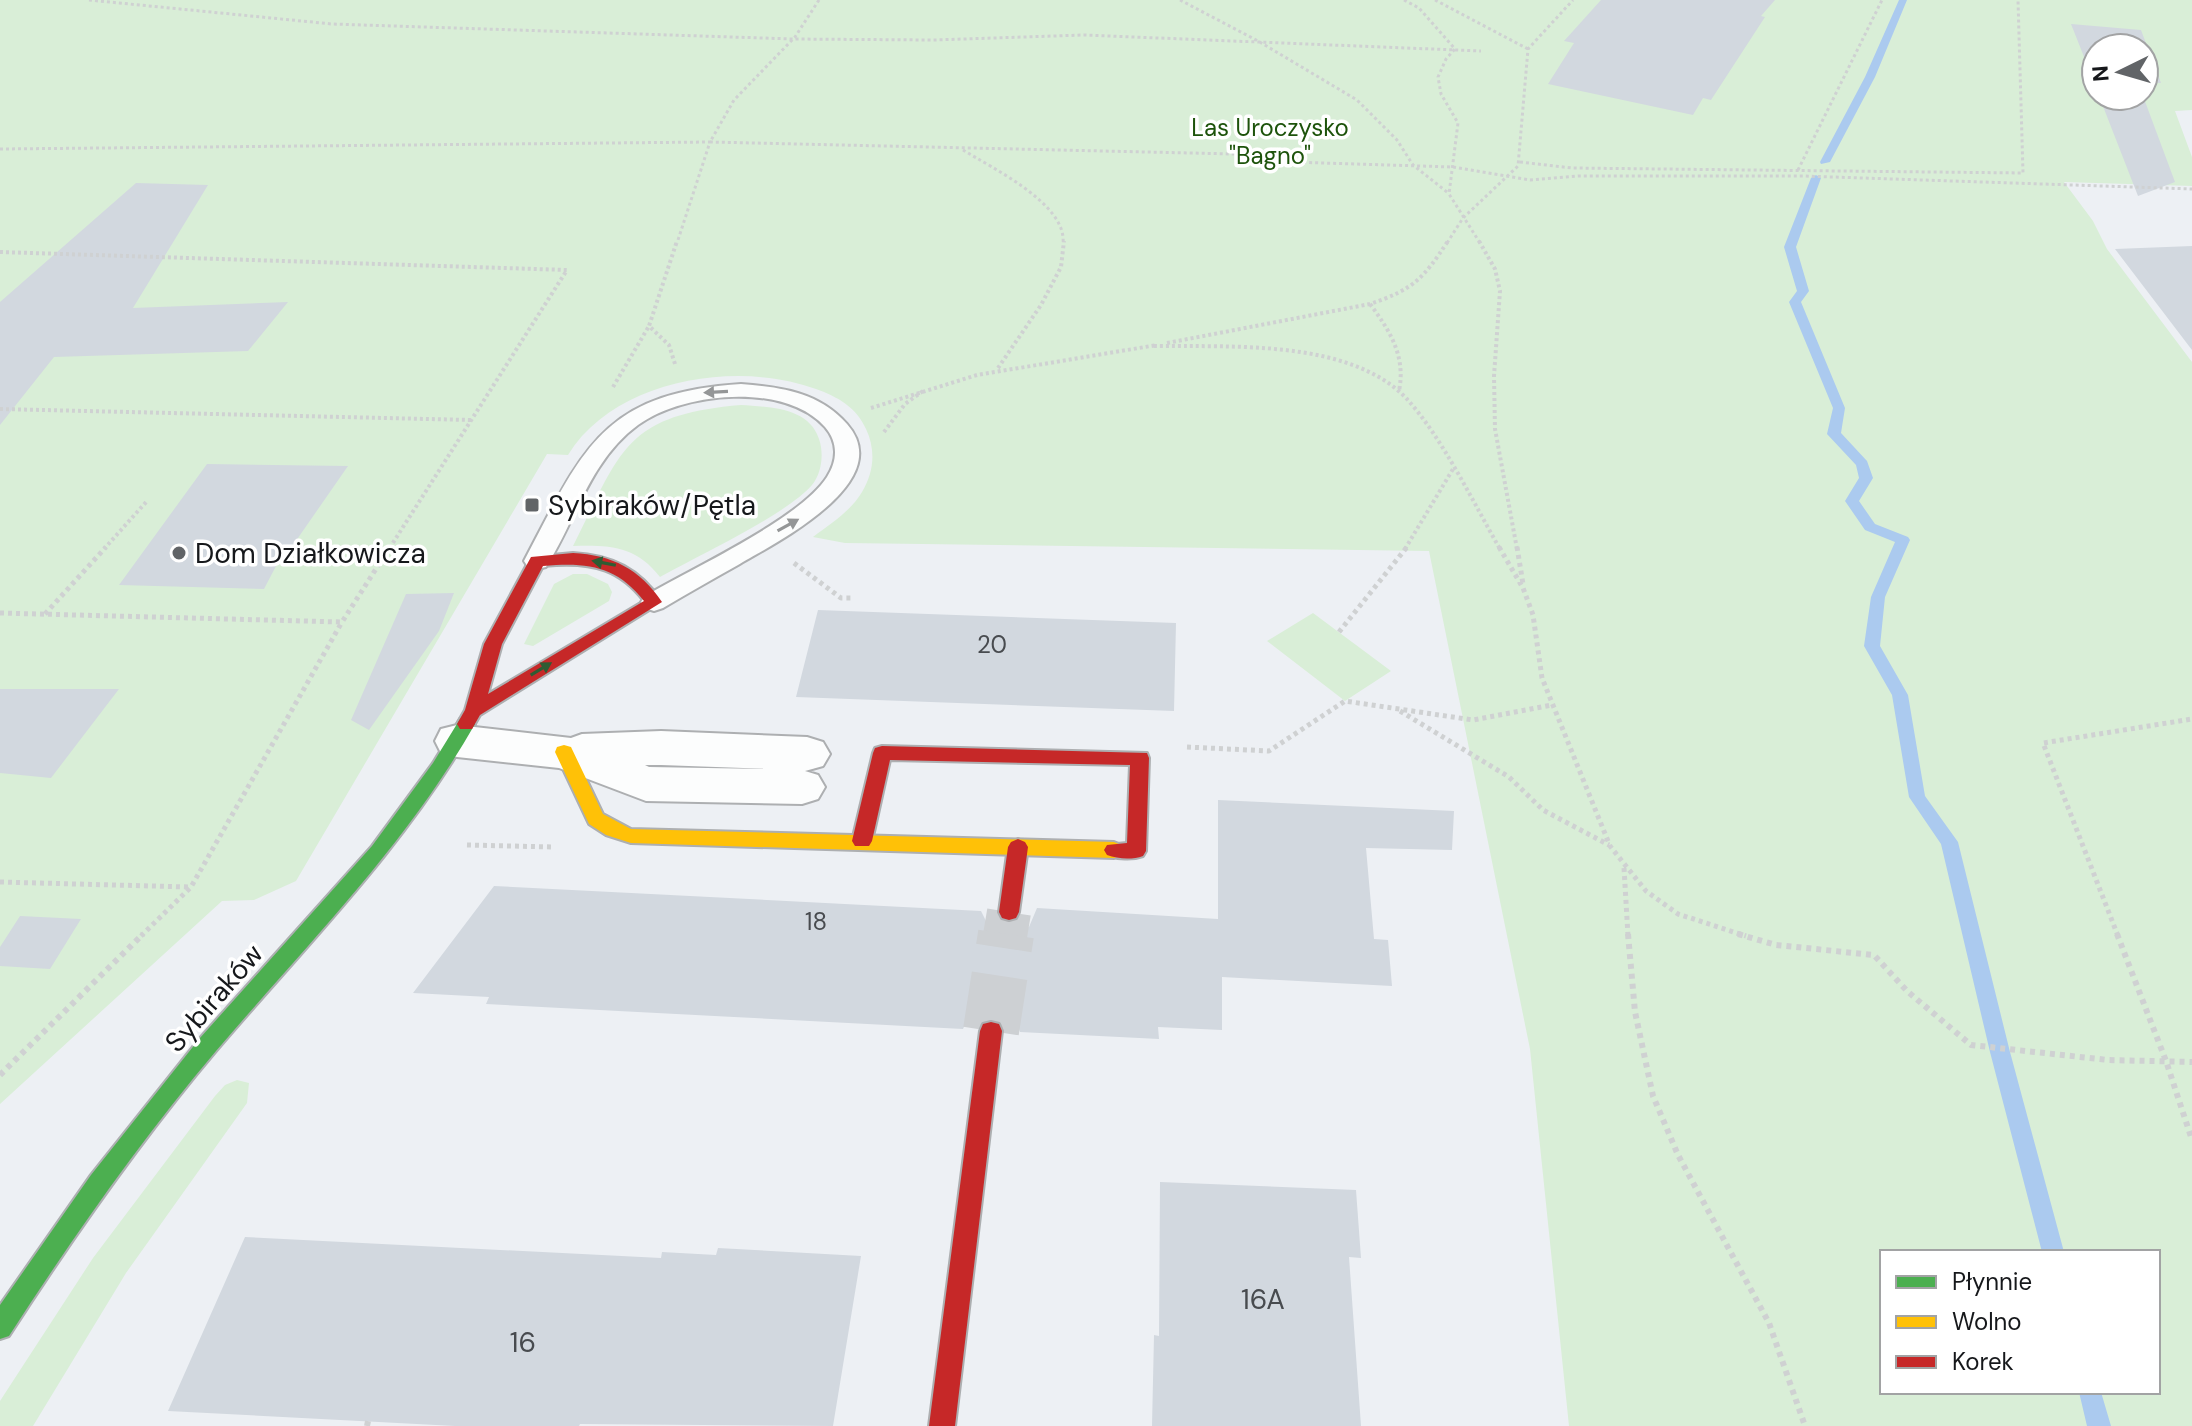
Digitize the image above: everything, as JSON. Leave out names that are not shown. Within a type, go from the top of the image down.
[{"type":"street","points":[[566,558],[611,563],[628,569],[642,581],[654,602],[466,726],[493,644],[537,561],[566,558]]},
{"type":"street","points":[[466,726],[564,752],[646,784],[804,770]]},
{"type":"street","name":"Sybiraków","points":[[0,1327],[55,1242],[115,1160],[208,1045],[377,855],[466,726]]},
{"type":"street","points":[[564,752],[596,819],[613,830],[631,836],[1136,851],[1140,758],[882,753],[862,841]]},
{"type":"street","points":[[1009,912],[1018,847]]},
{"type":"street","points":[[942,1426],[991,1031]]},
{"type":"lane","points":[[537,561],[595,453],[631,420],[659,405],[696,394],[742,391],[783,395],[816,406],[835,421],[847,440],[848,459],[833,486],[807,514],[654,602]]},
{"type":"path","points":[[89,0],[332,24],[793,39],[933,40],[1084,35],[1481,51]]},
{"type":"path","points":[[659,405],[676,368],[669,345],[649,326],[720,115],[773,54],[793,39],[819,0]]},
{"type":"path","points":[[1180,0],[1258,41],[1357,100],[1397,140],[1413,165],[1447,192],[1487,249],[1499,282],[1503,311],[1493,388],[1495,432],[1501,476],[1518,544],[1523,588]]},
{"type":"path","points":[[1404,0],[1419,8],[1455,49]]},
{"type":"path","points":[[1435,0],[1528,49]]},
{"type":"path","points":[[870,409],[963,376],[1154,346],[1370,304],[1399,294],[1426,275],[1463,218],[1510,176],[1520,162],[1528,49],[1573,0]]},
{"type":"path","points":[[1798,170],[1882,0]]},
{"type":"path","points":[[1520,162],[1572,168],[2023,173],[2018,0]]},
{"type":"path","points":[[1447,192],[1458,123],[1440,95],[1437,73],[1441,62],[1455,49]]},
{"type":"path","points":[[0,149],[710,142],[861,144],[963,150],[1234,154],[1290,162],[1453,167],[1530,180],[1579,176],[1803,176],[2192,189]]},
{"type":"path","points":[[963,150],[1044,201],[1064,236],[1061,267],[1041,305],[997,369]]},
{"type":"path","points":[[0,252],[567,270],[342,622],[191,887],[0,1075]]},
{"type":"path","points":[[1370,304],[1401,351],[1404,375],[1399,391]]},
{"type":"path","points":[[1154,346],[1298,353],[1358,366],[1380,376],[1399,391],[1426,420],[1523,588],[1533,615],[1542,678],[1610,846],[1623,867],[1646,891],[1678,914],[1701,924],[1776,945],[1874,955],[1907,991],[1971,1045],[2108,1060],[2192,1062]]},
{"type":"path","points":[[0,409],[471,420]]},
{"type":"path","points":[[1339,632],[1410,543],[1453,469]]},
{"type":"path","points":[[44,614],[147,501]]},
{"type":"path","points":[[790,560],[841,598],[853,598]]},
{"type":"path","points":[[0,613],[342,622]]},
{"type":"path","points":[[1140,758],[1154,746],[1269,751],[1345,701],[1473,720],[1552,705]]},
{"type":"path","points":[[1395,708],[1509,777],[1543,810],[1610,846]]},
{"type":"path","points":[[2192,719],[2043,743],[2166,1061],[2192,1140]]},
{"type":"path","points":[[1623,867],[1632,997],[1653,1096],[1670,1137],[1768,1321],[1794,1385],[1805,1426]]},
{"type":"path","points":[[0,882],[191,887]]},
{"type":"green space","name":"Las Uroczysko \"Bagno\"","points":[[0,0],[2192,0],[2192,110],[2175,111],[2192,157],[2192,186],[2064,182],[2093,221],[2107,249],[2192,362],[2192,1426],[1569,1426],[1530,1049],[1429,551],[845,543],[813,537],[857,499],[871,469],[869,437],[862,421],[846,404],[816,389],[785,380],[751,376],[715,377],[646,393],[615,409],[589,429],[568,455],[547,454],[296,881],[254,900],[222,901],[0,1104]]},
{"type":"green space","points":[[741,405],[786,411],[806,420],[814,428],[821,445],[820,469],[812,485],[800,497],[762,522],[660,577],[632,553],[610,547],[573,546],[616,462],[631,444],[649,429],[672,418]]},
{"type":"green space","points":[[573,574],[587,574],[608,584],[612,592],[609,601],[533,646],[524,644],[554,584]]},
{"type":"green space","points":[[1313,613],[1391,671],[1345,701],[1267,641]]},
{"type":"green space","points":[[237,1080],[249,1083],[247,1103],[126,1273],[33,1426],[0,1426],[0,1401],[93,1258],[215,1096],[225,1085]]},
{"type":"building","points":[[1601,0],[1775,0],[1761,16],[1765,17],[1711,100],[1703,98],[1693,115],[1548,84],[1574,43],[1564,41]]},
{"type":"building","points":[[2071,24],[2142,32],[2080,32],[2080,47]]},
{"type":"building","points":[[2105,112],[2149,112],[2175,182],[2138,196]]},
{"type":"building","points":[[136,183],[208,185],[133,308],[288,302],[248,351],[54,357],[0,425],[0,302]]},
{"type":"building","points":[[2192,246],[2192,350],[2115,249]]},
{"type":"building","points":[[207,464],[348,466],[291,548],[286,547],[264,589],[119,585]]},
{"type":"building","points":[[454,593],[439,631],[369,730],[351,720],[406,594]]},
{"type":"building","points":[[818,610],[1176,623],[1174,711],[796,697]]},
{"type":"building","points":[[0,689],[119,689],[51,778],[0,773]]},
{"type":"building","points":[[1218,800],[1454,811],[1452,850],[1366,848],[1374,939],[1388,940],[1392,986],[1222,977],[1222,1030],[1158,1027],[1159,1039],[1020,1032],[1013,1014],[992,1005],[971,1012],[963,1029],[486,1004],[489,997],[413,993],[494,886],[981,911],[989,927],[1008,935],[1029,927],[1037,908],[1218,919]]},
{"type":"building","points":[[20,916],[81,919],[50,969],[0,966],[0,947]]},
{"type":"building","points":[[1160,1182],[1356,1190],[1361,1258],[1349,1257],[1361,1426],[1152,1426],[1154,1335],[1159,1336]]},
{"type":"building","points":[[245,1237],[661,1258],[662,1252],[716,1255],[718,1248],[861,1256],[833,1426],[455,1426],[168,1411]]},
{"type":"waterway","points":[[1825,162],[1870,77],[1903,0]]},
{"type":"waterway","points":[[1816,178],[1790,247],[1803,291],[1795,302],[1839,408],[1834,434],[1862,464],[1866,478],[1852,501],[1870,527],[1903,540],[1878,597],[1872,646],[1900,695],[1917,797],[1949,842],[2052,1250]]},
{"type":"waterway","points":[[2091,1394],[2099,1426]]},
{"type":"tunnel","points":[[1005,936],[1009,912]]},
{"type":"tunnel","points":[[991,1031],[1006,934]]},
{"type":"traffic: fast","points":[[0,1327],[126,1147],[208,1045],[379,851],[440,768],[466,724]]},
{"type":"traffic: slow","points":[[564,752],[596,819],[613,830],[631,836],[1114,850]]},
{"type":"traffic: jam","points":[[466,724],[474,710],[493,644],[537,561],[589,559],[603,562],[629,575],[654,602],[474,710]]},
{"type":"traffic: jam","points":[[862,841],[882,753],[1140,758],[1136,851],[1114,850]]},
{"type":"traffic: jam","points":[[1009,912],[1018,847]]},
{"type":"traffic: jam","points":[[942,1426],[991,1031]]},
{"type":"place","name":"Sybiraków/Pętla","points":[[532,505]]},
{"type":"place","name":"Dom Działkowicza","points":[[179,553]]}]
